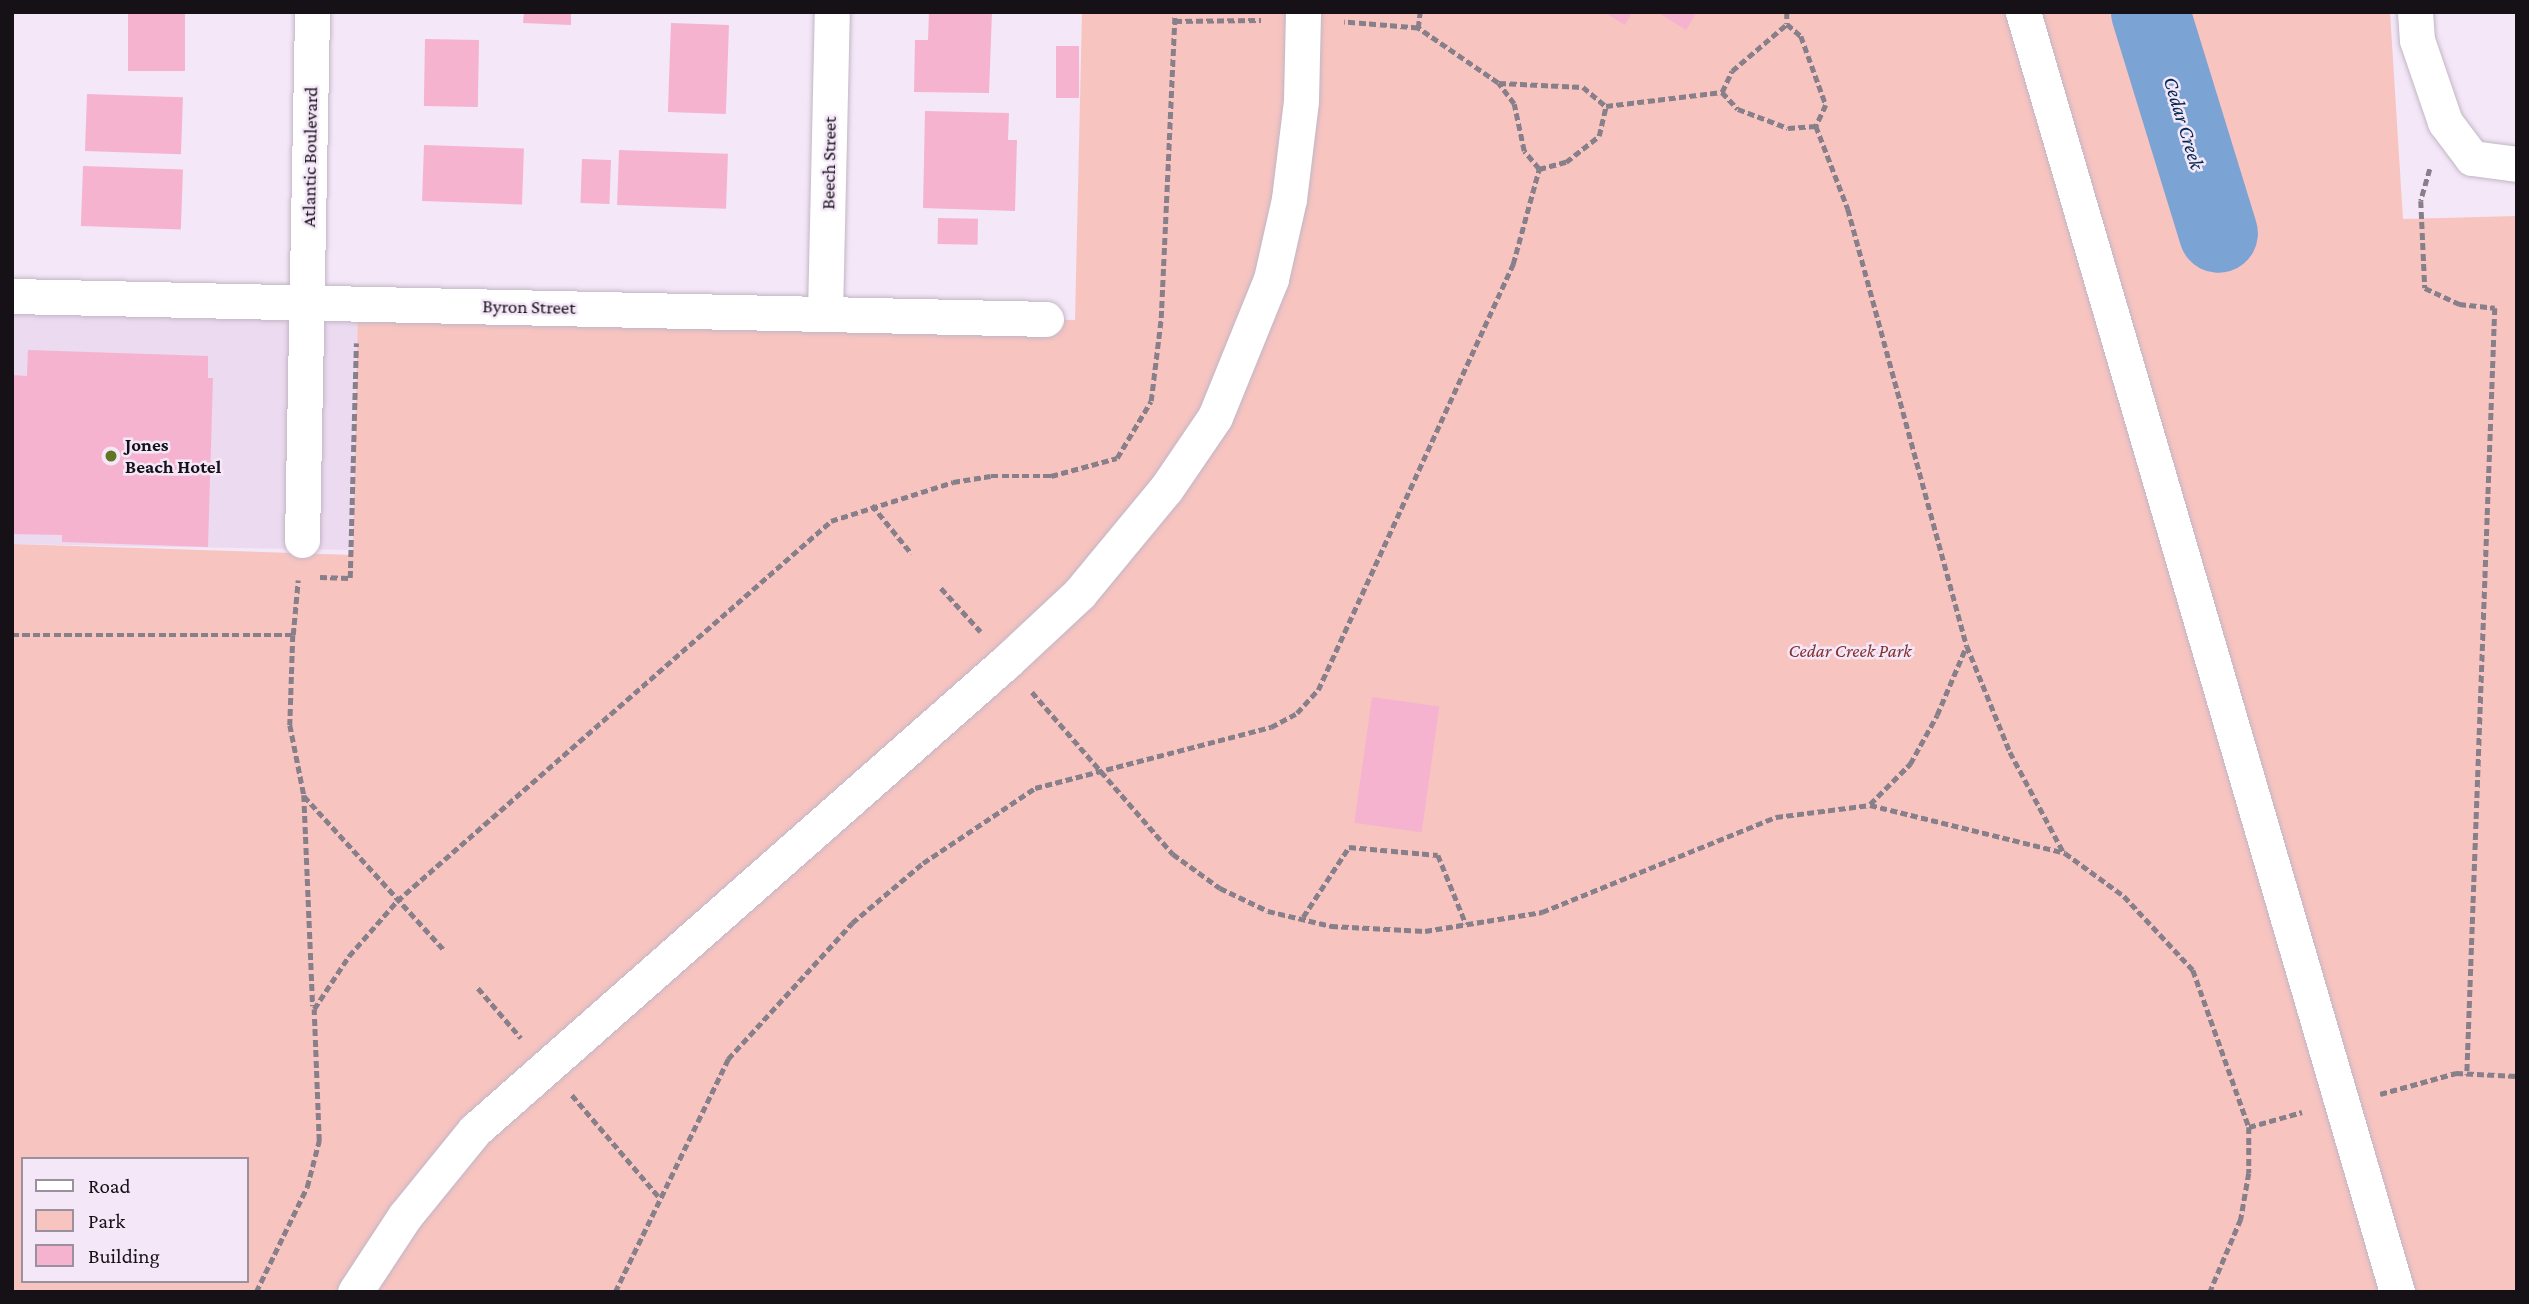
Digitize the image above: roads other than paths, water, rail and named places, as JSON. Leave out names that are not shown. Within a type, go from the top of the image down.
[{"type":"street","name":"Atlantic Boulevard","points":[[302,540],[312,12]]},
{"type":"street","name":"Beech Street","points":[[825,313],[832,12]]},
{"type":"street","points":[[2022,12],[2397,1292]]},
{"type":"street","points":[[2415,12],[2417,40],[2445,122],[2472,158],[2517,164]]},
{"type":"street","points":[[355,1292],[405,1216],[475,1130],[1006,662],[1079,594],[1166,489],[1215,417],[1271,279],[1291,187],[1301,101],[1303,16]]},
{"type":"street","name":"Byron Street","points":[[12,296],[1046,318]]},
{"type":"waterway","name":"Cedar Creek","points":[[2150,12],[2218,233]]},
{"type":"place","name":"Jones Beach Hotel","points":[[111,456]]},
{"type":"park label","name":"Cedar Creek Park","points":[[1850,651]]}]
